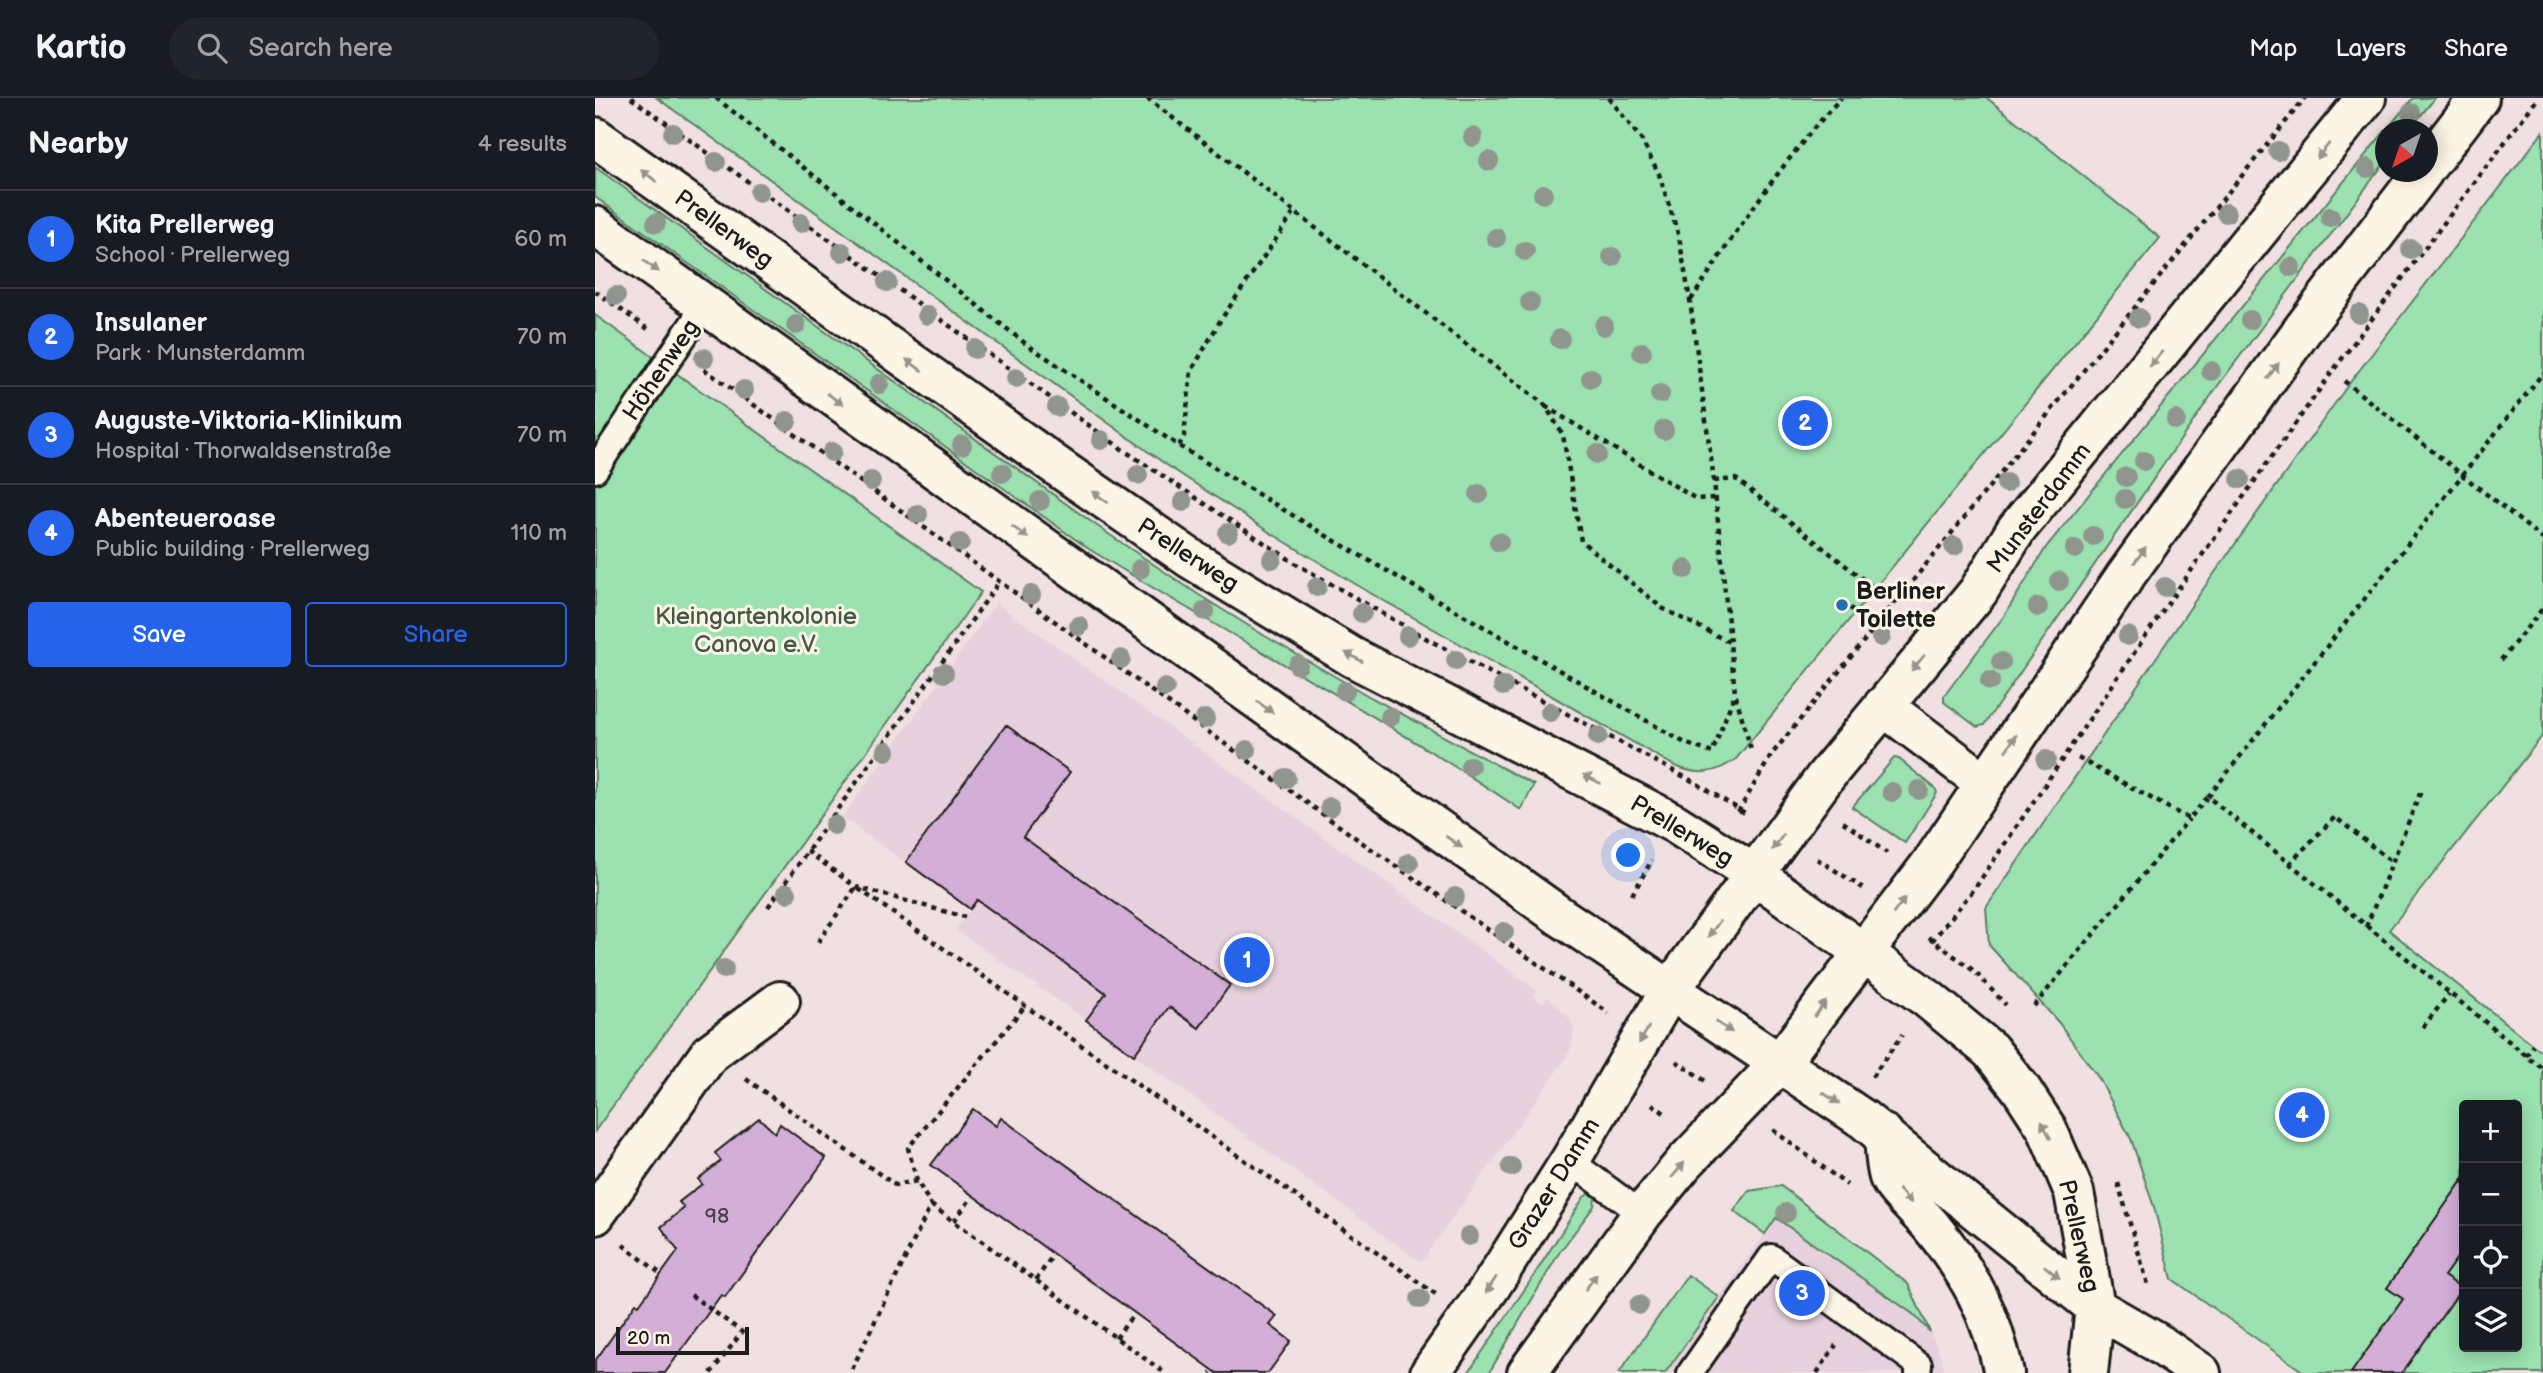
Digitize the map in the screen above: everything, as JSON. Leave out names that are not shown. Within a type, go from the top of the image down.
[{"type":"main road","name":"Munsterdamm","points":[[1670,990],[1826,776],[1978,592],[2016,530],[2366,98]]},
{"type":"main road","points":[[2438,152],[2479,98]]},
{"type":"main road","name":"Prellerweg","points":[[595,137],[1191,559],[1352,657],[1674,823],[1754,874],[1928,999],[1990,1051],[2041,1119],[2074,1192],[2095,1307]]},
{"type":"main road","points":[[1527,1373],[1642,1214],[1684,1163],[1779,1063],[1896,911],[2165,521],[2303,329],[2415,182]]},
{"type":"main road","name":"Prellerweg","points":[[595,226],[1471,854],[1884,1134],[2095,1307]]},
{"type":"main road","points":[[1883,706],[1985,783]]},
{"type":"main road","name":"Grazer Damm","points":[[1430,1373],[1490,1286],[1570,1161],[1670,990]]},
{"type":"main road","points":[[595,1215],[710,1053],[781,1001]]},
{"type":"main road","points":[[1884,1134],[1889,1180],[1931,1226],[1968,1277],[1996,1335],[2004,1373]]},
{"type":"main road","points":[[2088,1373],[2095,1307],[2201,1373]]},
{"type":"lane","name":"Höhenweg","points":[[595,470],[705,305]]},
{"type":"lane","points":[[1570,1161],[1642,1214]]},
{"type":"lane","points":[[1690,1373],[1771,1257],[1919,1365],[1918,1373]]},
{"type":"path","points":[[631,98],[1101,434],[1298,565],[1431,641],[1696,783],[1896,911],[1974,971]]},
{"type":"path","points":[[716,98],[1026,344],[1253,493],[1451,609],[1685,743],[1713,754],[1735,693]]},
{"type":"path","points":[[1147,98],[1545,405],[1696,499],[1716,498]]},
{"type":"path","points":[[1609,98],[1641,139],[1659,174],[1679,237],[1714,481],[1735,693],[1752,753]]},
{"type":"path","points":[[1690,300],[1750,211],[1807,134],[1841,98]]},
{"type":"path","points":[[1772,754],[2305,98]]},
{"type":"path","points":[[1975,888],[2166,606],[2324,383],[2538,98]]},
{"type":"path","points":[[1178,446],[1184,436],[1191,372],[1224,314],[1295,211]]},
{"type":"path","points":[[595,291],[1367,846],[1739,1104],[1827,1170]]},
{"type":"path","points":[[2034,1006],[2208,797],[2543,373]]},
{"type":"path","points":[[2344,381],[2543,539]]},
{"type":"path","points":[[1545,405],[1563,435],[1581,541],[1661,608],[1728,642]]},
{"type":"path","points":[[1714,481],[1737,479],[1893,603]]},
{"type":"path","points":[[768,906],[999,582]]},
{"type":"path","points":[[1850,608],[1873,628]]},
{"type":"path","points":[[2501,660],[2543,608]]},
{"type":"path","points":[[2078,758],[2189,819]]},
{"type":"path","points":[[2366,927],[2421,791]]},
{"type":"path","points":[[2208,797],[2543,1069]]},
{"type":"path","points":[[839,807],[845,812]]},
{"type":"path","points":[[2289,864],[2335,817],[2392,862]]},
{"type":"path","points":[[1842,822],[1896,858]]},
{"type":"path","points":[[1632,895],[1658,850]]},
{"type":"path","points":[[807,852],[1438,1296]]},
{"type":"path","points":[[856,887],[965,918]]},
{"type":"path","points":[[818,942],[856,887]]},
{"type":"path","points":[[2423,1027],[2449,994]]},
{"type":"path","points":[[1025,1006],[908,1148],[917,1181],[931,1205],[1165,1373]]},
{"type":"path","points":[[1868,1083],[1902,1035]]},
{"type":"path","points":[[2526,1056],[2533,1045]]},
{"type":"path","points":[[710,1053],[895,1185],[917,1181]]},
{"type":"path","points":[[2122,1193],[2147,1283]]},
{"type":"path","points":[[954,1221],[972,1197]]},
{"type":"path","points":[[850,1373],[931,1205]]},
{"type":"path","points":[[620,1243],[661,1274]]},
{"type":"path","points":[[1036,1280],[1053,1255]]},
{"type":"path","points":[[691,1295],[742,1332],[711,1373]]},
{"type":"path","points":[[1116,1338],[1133,1314]]},
{"type":"shaded area","points":[[996,603],[1537,990],[1533,996],[1543,1003],[1548,997],[1571,1020],[1574,1029],[1572,1045],[1564,1061],[1421,1262],[1086,1020],[956,930],[970,909],[842,817]]},
{"type":"shaded area","points":[[1776,1218],[1913,1314],[1930,1332],[1945,1373],[1665,1373]]},
{"type":"green space","points":[[657,98],[1987,98],[2160,238],[1736,759],[1721,768],[1699,772],[1675,766],[1372,594],[1269,532],[1168,466]]},
{"type":"green space","points":[[2413,98],[2435,98],[2418,119],[2395,119]]},
{"type":"green space","points":[[2543,132],[2543,735],[2389,930],[2543,1053],[2543,1373],[2305,1373],[2172,1279],[2154,1207],[2131,1139],[2100,1080],[2059,1023],[1989,945],[1986,908],[2194,602],[2348,385]]},
{"type":"green space","points":[[2375,143],[2375,175],[2217,387],[1984,725],[1977,727],[1944,702],[1944,696],[2004,616],[2047,546]]},
{"type":"green space","points":[[595,167],[1107,533],[1199,595],[1372,698],[1534,785],[1521,810],[1415,742],[1089,549],[595,197]]},
{"type":"green space","name":"Kleingartenkolonie Canova e.V.","points":[[595,315],[981,592],[595,1131]]},
{"type":"green space","points":[[1894,758],[1899,759],[1935,788],[1937,793],[1905,843],[1852,807]]},
{"type":"green space","points":[[1781,1186],[1908,1284],[1930,1332],[1913,1314],[1776,1218],[1765,1234],[1734,1211],[1749,1191]]},
{"type":"green space","points":[[1589,1194],[1595,1197],[1594,1206],[1559,1253],[1489,1373],[1468,1373],[1584,1197]]},
{"type":"green space","points":[[1688,1275],[1719,1297],[1665,1373],[1619,1373]]},
{"type":"building","points":[[1006,725],[1070,772],[1023,837],[1230,985],[1199,1028],[1169,1007],[1134,1055],[1086,1020],[1106,993],[977,900],[970,909],[906,862]]},
{"type":"building","points":[[973,1109],[996,1126],[1001,1118],[1277,1316],[1270,1325],[1291,1341],[1268,1373],[1217,1373],[931,1165]]},
{"type":"building","points":[[759,1118],[775,1133],[780,1124],[826,1158],[725,1297],[721,1295],[665,1373],[595,1373],[595,1361],[636,1303],[639,1305],[678,1251],[661,1227],[684,1208],[679,1202],[702,1184],[698,1179],[721,1161],[715,1153]]},
{"type":"building","points":[[2459,1185],[2459,1255],[2444,1276],[2459,1286],[2459,1292],[2402,1373],[2351,1373],[2403,1299],[2387,1288]]},
{"type":"place","name":"Insulaner","points":[[1805,423]]},
{"type":"place","name":"Berliner Toilette","points":[[1842,605]]},
{"type":"place","name":"Kita Prellerweg","points":[[1247,960]]},
{"type":"place","name":"Abenteueroase","points":[[2302,1115]]},
{"type":"place","name":"Auguste-Viktoria-Klinikum","points":[[1802,1293]]}]
